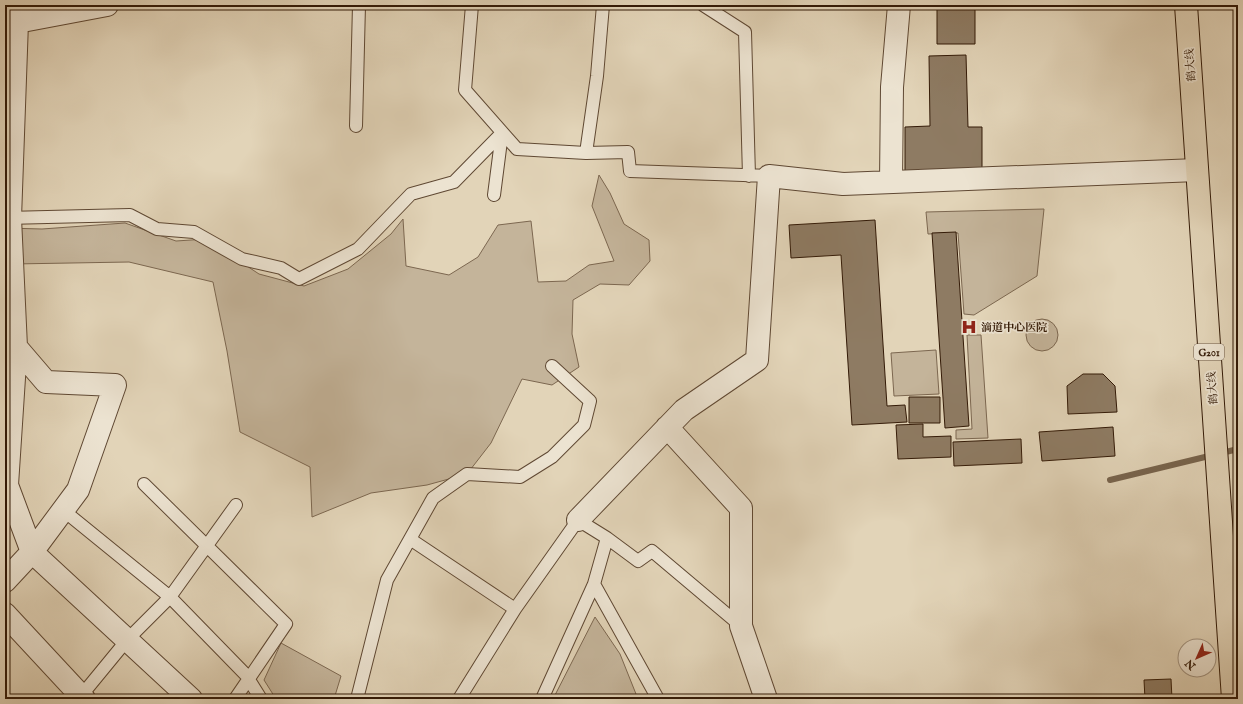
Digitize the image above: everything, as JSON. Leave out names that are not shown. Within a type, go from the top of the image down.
[{"type":"highway","name":"鹤大线","points":[[1186,5],[1233,699]]},
{"type":"street","points":[[106,5],[17,14],[8,218],[10,348],[8,499],[32,552],[191,699]]},
{"type":"street","points":[[891,182],[892,87],[899,5]]},
{"type":"street","points":[[578,520],[684,410],[757,360],[759,176],[844,184],[1197,170]]},
{"type":"street","points":[[5,581],[32,552],[78,490],[114,385],[46,382],[10,348]]},
{"type":"street","points":[[667,427],[742,508],[741,626],[766,699]]},
{"type":"street","points":[[5,614],[82,698]]},
{"type":"lane","points":[[356,126],[359,5]]},
{"type":"lane","points":[[472,5],[465,90],[517,149],[586,153],[628,152],[630,171],[759,176],[745,32],[703,5]]},
{"type":"lane","points":[[586,153],[597,76],[603,5]]},
{"type":"lane","points":[[494,195],[502,132]]},
{"type":"lane","points":[[8,218],[130,215],[157,229],[194,232],[242,258],[281,268],[299,279],[358,249],[411,194],[454,182],[502,132]]},
{"type":"lane","points":[[357,699],[387,580],[433,498],[467,474],[520,477],[552,457],[584,425],[590,401],[552,366]]},
{"type":"lane","points":[[144,484],[286,624],[235,699]]},
{"type":"lane","points":[[82,698],[127,640],[170,597],[236,505]]},
{"type":"lane","points":[[63,510],[170,597],[246,675],[261,699]]},
{"type":"lane","points":[[459,699],[515,610],[578,520],[607,538],[638,561],[652,551],[741,626]]},
{"type":"lane","points":[[542,699],[594,584],[607,538]]},
{"type":"lane","points":[[410,539],[515,610]]},
{"type":"lane","points":[[594,584],[658,699]]},
{"type":"shaded area","points":[[599,175],[610,193],[624,224],[649,240],[650,261],[629,285],[600,284],[573,300],[572,334],[579,367],[552,385],[522,379],[491,443],[467,474],[427,485],[371,493],[312,517],[310,467],[240,432],[227,351],[213,282],[129,262],[13,264],[5,228],[42,229],[125,223],[176,241],[206,239],[259,274],[304,286],[348,269],[391,234],[403,219],[406,266],[449,275],[478,257],[498,225],[531,221],[538,282],[566,281],[589,265],[614,261],[592,206]]},
{"type":"shaded area","points":[[1044,209],[1037,276],[974,315],[964,314],[958,233],[928,234],[926,212]]},
{"type":"shaded area","points":[[1039,319],[1045,319],[1055,326],[1058,335],[1057,341],[1051,348],[1045,351],[1039,351],[1029,344],[1026,338],[1026,332],[1033,322]]},
{"type":"shaded area","points":[[967,335],[981,335],[988,438],[956,439],[956,430],[972,429]]},
{"type":"shaded area","points":[[936,350],[939,394],[894,396],[891,353]]},
{"type":"shaded area","points":[[595,617],[620,654],[638,699],[553,699]]},
{"type":"shaded area","points":[[281,643],[341,676],[334,699],[276,699],[264,680]]},
{"type":"building","points":[[937,5],[975,5],[975,44],[937,44]]},
{"type":"building","points":[[966,55],[968,127],[982,127],[982,170],[905,171],[905,127],[930,126],[929,56]]},
{"type":"building","points":[[875,220],[887,406],[905,405],[907,422],[852,425],[841,255],[791,258],[789,225]]},
{"type":"building","points":[[956,232],[969,426],[945,428],[932,233]]},
{"type":"building","points":[[1083,374],[1103,374],[1115,386],[1117,412],[1068,414],[1067,386]]},
{"type":"building","points":[[909,397],[940,397],[940,423],[909,423]]},
{"type":"building","points":[[923,424],[923,437],[951,436],[951,457],[898,459],[896,425]]},
{"type":"building","points":[[1113,427],[1115,456],[1042,461],[1039,432]]},
{"type":"building","points":[[1021,439],[1022,463],[954,466],[953,442]]},
{"type":"building","points":[[1171,679],[1172,699],[1145,699],[1144,680]]},
{"type":"waterway","points":[[1110,480],[1238,449]]},
{"type":"place","name":"滴道中心医院","points":[[969,327]]}]
